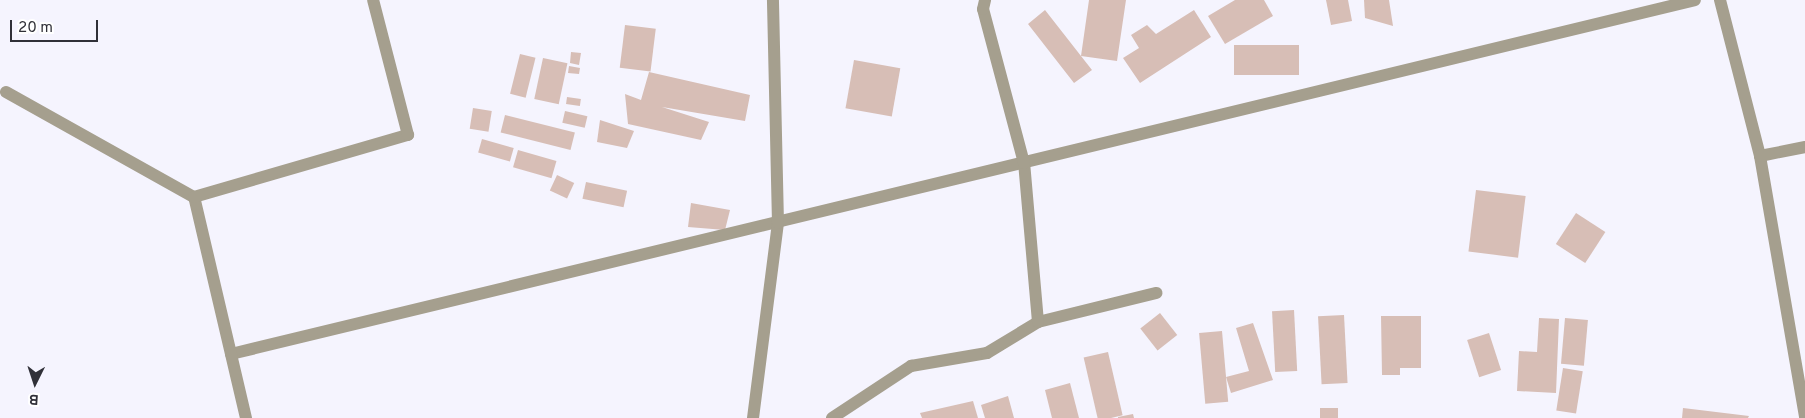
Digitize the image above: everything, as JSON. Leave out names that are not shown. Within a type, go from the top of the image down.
[{"type":"street","points":[[6,92],[194,197],[408,135],[373,0]]},
{"type":"street","points":[[754,418],[778,223],[773,0]]},
{"type":"street","points":[[985,0],[983,9],[1024,163],[1038,322]]},
{"type":"street","points":[[231,354],[1696,0]]},
{"type":"street","points":[[1720,0],[1760,156],[1805,412]]},
{"type":"street","points":[[1760,156],[1805,147]]},
{"type":"street","points":[[194,197],[246,418]]},
{"type":"street","points":[[832,418],[911,366],[987,353],[1038,322],[1156,293]]},
{"type":"building","points":[[1089,0],[1126,0],[1117,61],[1081,56]]},
{"type":"building","points":[[1235,0],[1264,0],[1273,16],[1225,44],[1208,16]]},
{"type":"building","points":[[1326,0],[1348,0],[1352,21],[1331,25]]},
{"type":"building","points":[[1364,0],[1389,0],[1393,26],[1365,18]]},
{"type":"building","points":[[1045,10],[1092,70],[1074,83],[1028,24]]},
{"type":"building","points":[[1194,10],[1211,37],[1140,83],[1123,58],[1139,48],[1131,35],[1147,25],[1156,34]]},
{"type":"building","points":[[625,25],[656,29],[651,71],[620,68]]},
{"type":"building","points":[[1234,45],[1299,45],[1299,75],[1234,75]]},
{"type":"building","points":[[571,52],[581,53],[579,65],[570,63]]},
{"type":"building","points":[[520,54],[536,58],[526,98],[510,94]]},
{"type":"building","points":[[543,58],[567,63],[559,104],[534,99]]},
{"type":"building","points":[[854,60],[900,68],[892,116],[845,108]]},
{"type":"building","points":[[569,66],[580,68],[579,74],[568,73]]},
{"type":"building","points":[[649,72],[750,95],[745,121],[662,107],[709,122],[701,140],[628,124],[625,94],[641,100]]},
{"type":"building","points":[[567,97],[581,99],[580,106],[566,104]]},
{"type":"building","points":[[473,108],[492,111],[488,132],[470,129]]},
{"type":"building","points":[[565,111],[587,116],[585,128],[562,123]]},
{"type":"building","points":[[505,115],[575,132],[571,150],[501,132]]},
{"type":"building","points":[[600,120],[634,131],[627,148],[597,142]]},
{"type":"building","points":[[482,139],[514,148],[510,162],[478,152]]},
{"type":"building","points":[[518,150],[556,161],[551,178],[513,167]]},
{"type":"building","points":[[557,175],[574,183],[567,198],[550,190]]},
{"type":"building","points":[[586,182],[627,191],[624,207],[582,199]]},
{"type":"building","points":[[1476,190],[1526,196],[1518,258],[1468,252]]},
{"type":"building","points":[[691,203],[730,210],[725,230],[688,227]]},
{"type":"building","points":[[1576,213],[1605,232],[1585,263],[1556,244]]},
{"type":"building","points":[[1294,310],[1297,371],[1275,372],[1272,311]]},
{"type":"building","points":[[1160,313],[1177,335],[1158,350],[1140,328]]},
{"type":"building","points":[[1344,315],[1348,383],[1322,384],[1318,316]]},
{"type":"building","points":[[1381,316],[1421,316],[1421,368],[1400,368],[1400,375],[1382,375]]},
{"type":"building","points":[[1539,318],[1559,319],[1556,393],[1517,391],[1519,351],[1537,352]]},
{"type":"building","points":[[1565,318],[1588,320],[1584,366],[1561,364]]},
{"type":"building","points":[[1253,323],[1273,380],[1231,393],[1226,377],[1249,371],[1236,328]]},
{"type":"building","points":[[1222,331],[1228,402],[1205,404],[1199,333]]},
{"type":"building","points":[[1489,333],[1501,370],[1479,377],[1467,340]]},
{"type":"building","points":[[1108,352],[1123,415],[1098,418],[1084,358]]},
{"type":"building","points":[[1563,368],[1583,371],[1576,414],[1556,410]]},
{"type":"building","points":[[1070,383],[1079,418],[1052,418],[1045,390]]},
{"type":"building","points":[[1008,396],[1014,418],[985,418],[981,405]]},
{"type":"building","points":[[973,401],[978,418],[922,418],[920,413]]},
{"type":"building","points":[[1320,408],[1338,408],[1338,418],[1320,418]]},
{"type":"building","points":[[1683,408],[1749,416],[1748,418],[1682,418]]},
{"type":"building","points":[[1133,414],[1134,418],[1118,418],[1118,417]]}]
